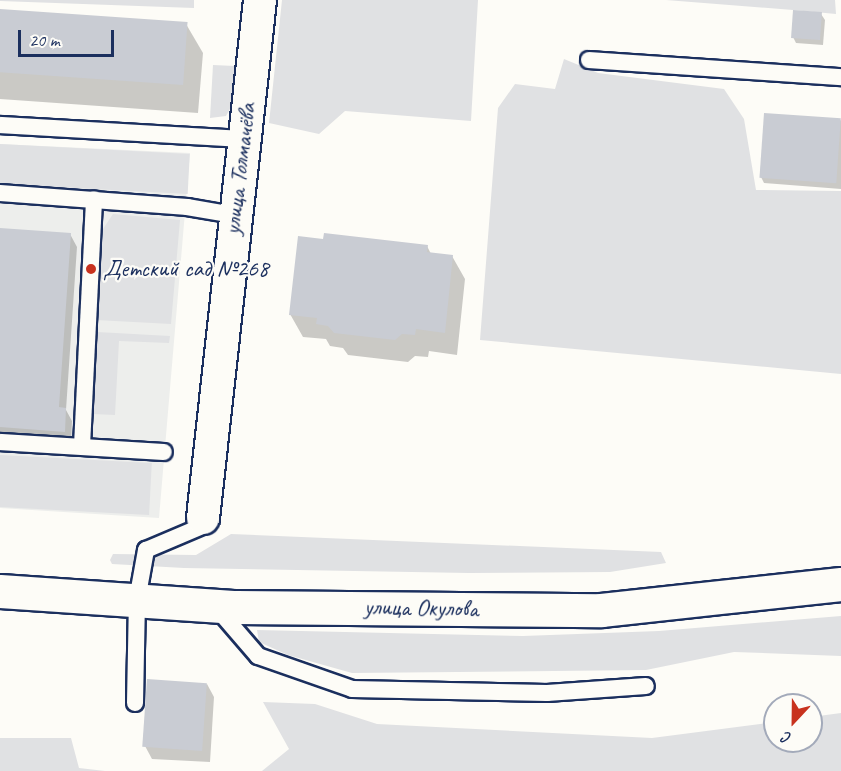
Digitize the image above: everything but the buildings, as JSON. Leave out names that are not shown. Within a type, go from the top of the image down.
[{"type":"main road","name":"улица Окулова","points":[[0,591],[215,605],[601,610],[841,584]]},
{"type":"street","name":"улица Толмачёва","points":[[203,518],[234,215],[260,0]]},
{"type":"lane","points":[[590,60],[841,78]]},
{"type":"lane","points":[[0,125],[244,139]]},
{"type":"lane","points":[[0,193],[187,207],[234,215]]},
{"type":"lane","points":[[82,446],[94,199]]},
{"type":"lane","points":[[0,441],[164,452]]},
{"type":"lane","points":[[135,703],[137,600],[146,550],[206,525],[203,518]]},
{"type":"lane","points":[[215,605],[258,656],[352,689],[547,693],[646,686]]},
{"type":"shaded area","points":[[0,0],[194,0],[194,8],[0,1]]},
{"type":"shaded area","points":[[282,0],[478,0],[471,121],[345,111],[319,134],[269,123]]},
{"type":"shaded area","points":[[666,0],[835,0],[836,14],[793,10]]},
{"type":"shaded area","points":[[564,59],[598,73],[724,89],[744,119],[756,190],[841,191],[841,374],[480,340],[498,108],[515,84],[555,89]]},
{"type":"shaded area","points":[[213,65],[235,66],[230,109],[226,116],[210,118]]},
{"type":"shaded area","name":"Детский сад №268","points":[[0,144],[190,153],[159,518],[0,508]]},
{"type":"shaded area","points":[[0,144],[190,154],[188,194],[0,184]]},
{"type":"shaded area","points":[[113,214],[180,220],[171,324],[96,320],[103,229]]},
{"type":"shaded area","points":[[97,332],[170,336],[169,343],[119,341],[115,415],[92,414]]},
{"type":"shaded area","points":[[0,455],[152,463],[149,515],[0,507]]},
{"type":"shaded area","points":[[231,534],[661,552],[666,563],[610,572],[469,573],[184,568],[112,564],[110,560],[113,554],[196,555]]},
{"type":"shaded area","points":[[841,616],[841,656],[734,652],[646,670],[352,673],[288,655],[259,642],[257,630],[523,636],[659,631]]},
{"type":"shaded area","points":[[263,702],[315,704],[377,724],[652,738],[763,724],[763,753],[823,753],[823,715],[841,713],[841,771],[262,771],[289,749]]},
{"type":"shaded area","points":[[0,738],[71,738],[79,768],[105,771],[0,771]]},
{"type":"place","name":"Детский сад №268","points":[[91,269]]}]
